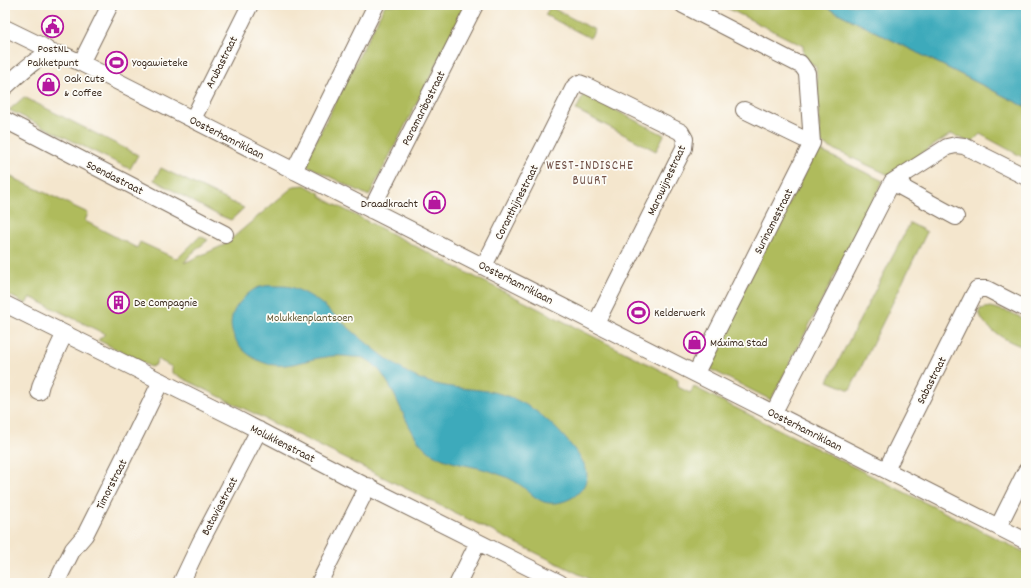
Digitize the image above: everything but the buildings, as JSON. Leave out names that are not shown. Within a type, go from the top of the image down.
[{"type":"street","points":[[81,63],[110,5]]},
{"type":"street","name":"Arubastraat","points":[[192,120],[250,5]]},
{"type":"street","points":[[294,171],[376,5]]},
{"type":"street","name":"Paramaribostraat","points":[[371,210],[475,5]]},
{"type":"street","points":[[683,5],[798,64],[800,63],[807,74],[812,143]]},
{"type":"street","name":"Oosterhamriklaan","points":[[5,28],[42,46],[52,53],[64,55],[81,63],[774,412],[1026,541]]},
{"type":"street","points":[[5,87],[33,62],[52,53]]},
{"type":"street","name":"Coranthijnestraat","points":[[484,266],[574,87],[579,83],[587,86]]},
{"type":"street","name":"Marowijnestraat","points":[[587,86],[681,132],[685,139],[684,148],[596,323]]},
{"type":"street","points":[[744,110],[812,143]]},
{"type":"street","name":"Soendastraat","points":[[5,120],[225,234]]},
{"type":"street","name":"Surinamestraat","points":[[696,373],[812,143]]},
{"type":"street","points":[[774,412],[892,182],[947,147],[956,145],[964,146],[1026,177]]},
{"type":"street","points":[[892,182],[956,218]]},
{"type":"street","name":"Sabastraat","points":[[886,470],[977,289],[987,289],[1026,310]]},
{"type":"street","name":"Molukkenstraat","points":[[5,304],[64,335],[259,430],[560,583]]},
{"type":"street","points":[[39,392],[41,384],[64,335]]},
{"type":"street","name":"Timorstraat","points":[[56,583],[73,549],[85,535],[161,381]]},
{"type":"street","name":"Bataviastraat","points":[[181,583],[200,543],[259,430]]},
{"type":"street","points":[[998,527],[1026,472]]},
{"type":"street","points":[[319,583],[368,486]]},
{"type":"street","points":[[458,583],[478,542]]},
{"type":"green space","points":[[385,5],[467,5],[369,196],[304,164]]},
{"type":"green space","points":[[721,5],[822,5],[1026,107],[1026,159],[980,134],[971,143],[951,134],[889,175],[820,143],[816,67],[804,58],[803,46]]},
{"type":"green space","points":[[550,7],[595,30],[590,38],[545,15]]},
{"type":"green space","points":[[584,94],[664,135],[656,151],[576,110]]},
{"type":"green space","points":[[24,97],[138,155],[130,169],[9,110]]},
{"type":"green space","points":[[817,149],[883,181],[771,400],[704,366]]},
{"type":"green space","points":[[161,168],[244,208],[231,220],[214,213],[154,180]]},
{"type":"green space","name":"Molukkenplantsoen","points":[[5,174],[88,213],[85,221],[137,248],[140,242],[177,259],[200,236],[208,240],[190,255],[184,263],[224,245],[294,186],[305,185],[321,194],[320,196],[328,201],[678,379],[678,387],[690,393],[694,387],[1026,553],[1026,583],[597,583],[172,373],[172,367],[157,359],[156,364],[151,367],[98,340],[105,334],[30,297],[26,304],[5,293]]},
{"type":"green space","points":[[910,223],[927,232],[850,390],[828,381]]},
{"type":"green space","points":[[990,307],[1010,312],[1026,320],[1026,348],[1012,343],[987,325],[979,313],[980,309]]},
{"type":"water","points":[[822,5],[1026,5],[1026,107]]},
{"type":"water","points":[[265,286],[287,286],[316,299],[383,356],[399,368],[417,378],[427,382],[456,388],[501,394],[527,405],[559,432],[583,462],[587,475],[581,490],[575,496],[563,502],[549,503],[537,498],[519,484],[506,477],[442,459],[434,455],[418,440],[384,377],[376,367],[364,358],[333,356],[290,365],[275,365],[258,360],[248,354],[240,347],[232,329],[231,319],[235,310],[242,300],[255,289]]},
{"type":"place","name":"PostNL Pakketpunt","points":[[53,27]]},
{"type":"place","name":"Yogawieteke","points":[[117,62]]},
{"type":"place","name":"Oak Cuts & Coffee","points":[[49,85]]},
{"type":"place","name":"Draadkracht","points":[[434,203]]},
{"type":"place","name":"De Compagnie","points":[[118,302]]},
{"type":"place","name":"Kelderwerk","points":[[639,312]]},
{"type":"place","name":"Máxima Stad","points":[[695,342]]},
{"type":"district","name":"WEST-INDISCHE BUURT","points":[[590,172]]}]
